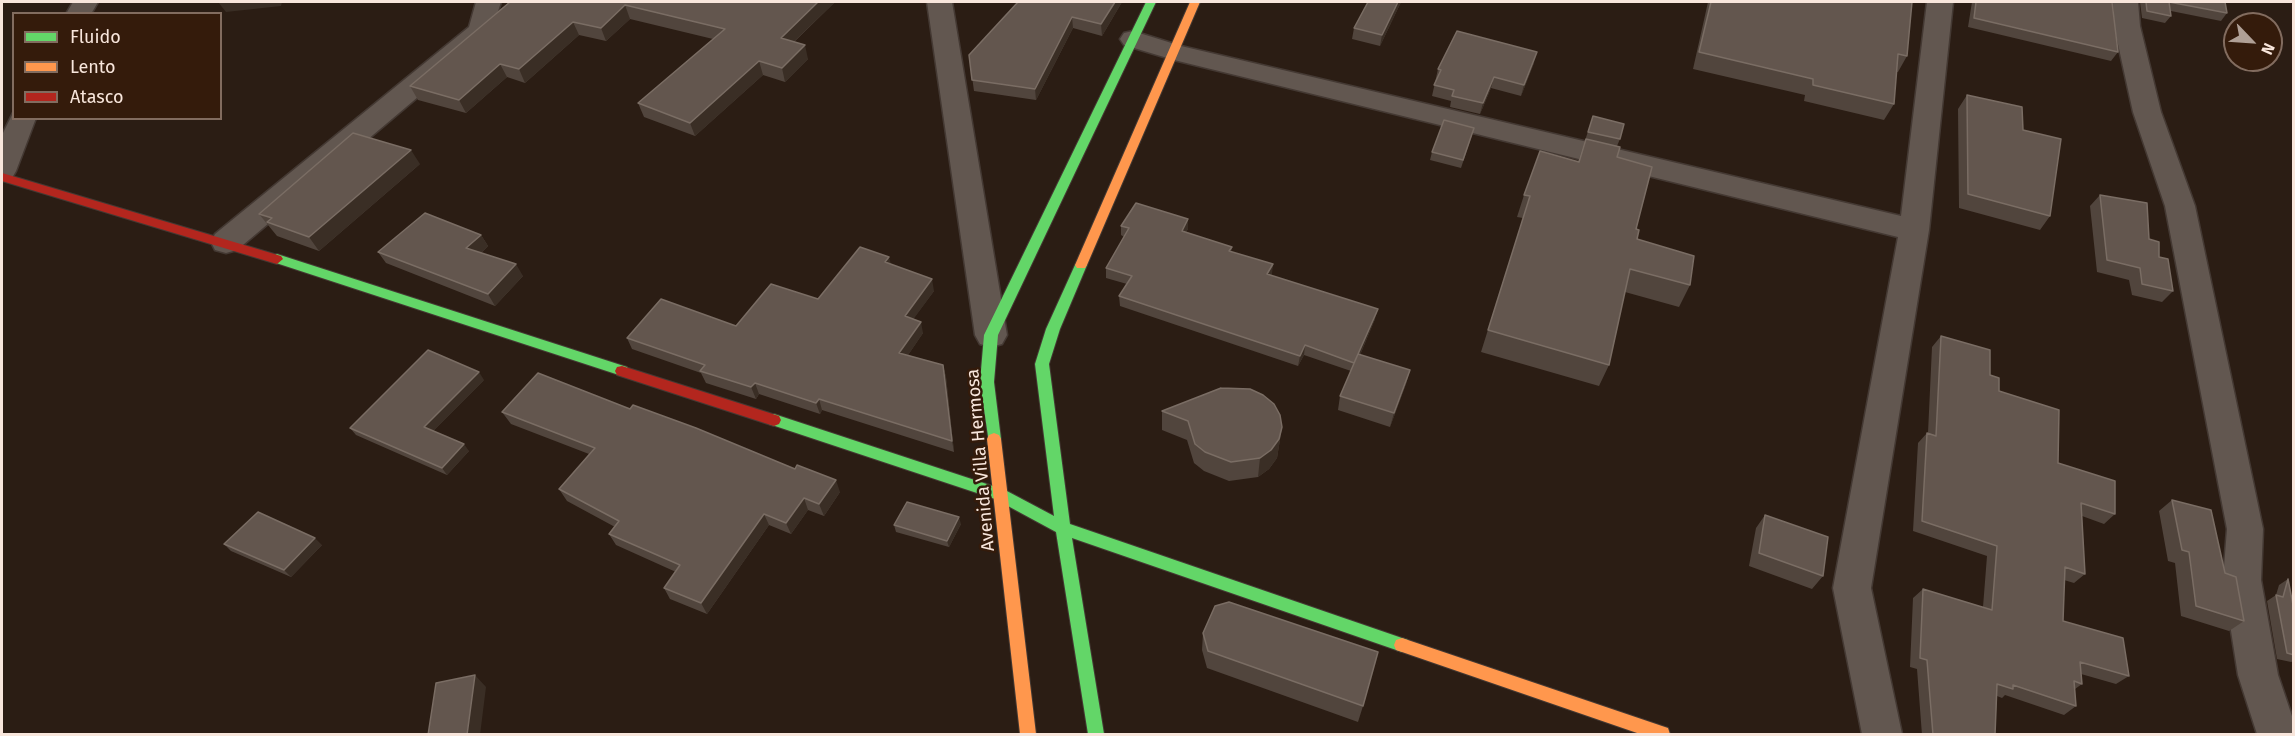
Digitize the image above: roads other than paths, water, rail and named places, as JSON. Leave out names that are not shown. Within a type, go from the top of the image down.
[{"type":"street","points":[[226,242],[481,30],[488,2]]},
{"type":"street","points":[[939,2],[991,336]]},
{"type":"street","name":"Avenida Villa Hermosa","points":[[1028,735],[987,382],[991,336],[1151,2]]},
{"type":"street","points":[[1096,735],[1063,528],[1042,364],[1053,329],[1195,2]]},
{"type":"street","points":[[1882,735],[1852,588],[1914,230],[1940,2]]},
{"type":"street","points":[[2125,2],[2127,26],[2147,112],[2180,206],[2245,529],[2242,580],[2258,675],[2277,735]]},
{"type":"street","points":[[1133,39],[1174,51],[1914,230]]},
{"type":"street","points":[[2,171],[21,120]]},
{"type":"street","points":[[2,177],[226,242],[1000,494],[1063,528],[1662,735]]}]
